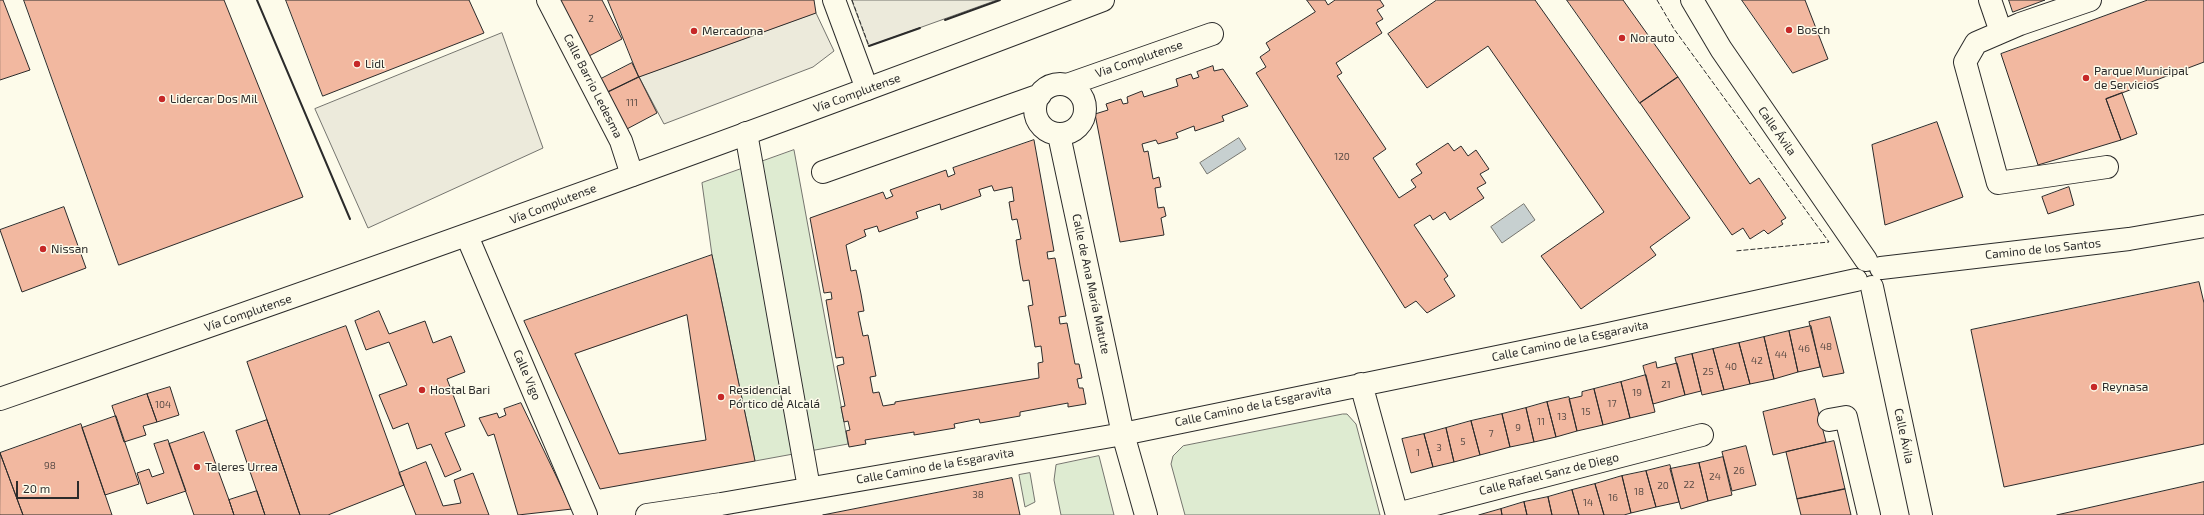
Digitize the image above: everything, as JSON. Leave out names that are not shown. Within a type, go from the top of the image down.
[{"type":"street","name":"Calle Barrio Ledesma","points":[[548,0],[621,141],[632,175]]},
{"type":"street","points":[[834,0],[867,89]]},
{"type":"street","name":"Vía Complutense","points":[[0,399],[467,236],[867,89],[1103,0]]},
{"type":"street","name":"Calle Ávila","points":[[1692,0],[1721,50],[1869,274],[1921,515]]},
{"type":"street","points":[[1990,0],[2001,32]]},
{"type":"street","points":[[2090,0],[2001,32],[1976,43],[1965,62],[1998,183],[2107,167]]},
{"type":"street","name":"Via Complutense","points":[[1067,85],[1212,34]]},
{"type":"street","points":[[823,172],[1040,95],[1051,86],[1067,85],[1080,94],[1085,101],[1085,113],[1081,124],[1075,130],[1059,135],[1045,130],[1036,117],[1035,109],[1040,95]]},
{"type":"street","points":[[746,133],[809,488]]},
{"type":"street","name":"Calle de Ana María Matute","points":[[1059,135],[1123,434],[1146,515]]},
{"type":"street","name":"Camino de los Santos","points":[[1869,274],[2129,239],[2204,226]]},
{"type":"street","name":"Calle Vigo","points":[[467,236],[492,291],[586,515]]},
{"type":"street","name":"Calle Camino de la Esgaravita","points":[[647,515],[723,510],[809,488],[1123,434],[1599,336],[1869,274]]},
{"type":"street","points":[[1361,384],[1397,514]]},
{"type":"street","points":[[1829,420],[1846,417],[1869,515]]},
{"type":"street","name":"Calle Rafael Sanz de Diego","points":[[1397,514],[1702,435]]},
{"type":"green space","points":[[794,150],[848,444],[755,461],[712,255],[702,183]]},
{"type":"green space","points":[[1347,414],[1356,424],[1380,515],[1185,515],[1171,464],[1173,456],[1183,446]]},
{"type":"green space","points":[[1099,456],[1114,515],[1061,515],[1054,480],[1056,465]]},
{"type":"green space","points":[[1030,473],[1035,502],[1025,507],[1019,475]]},
{"type":"shaded area","points":[[852,0],[997,0],[869,46]]},
{"type":"shaded area","points":[[816,13],[834,51],[813,67],[664,124],[639,77]]},
{"type":"shaded area","points":[[502,33],[543,148],[368,228],[315,109]]},
{"type":"shaded area","points":[[1239,138],[1246,149],[1207,174],[1200,163]]},
{"type":"shaded area","points":[[1524,204],[1535,220],[1502,243],[1491,227]]},
{"type":"building","points":[[0,0],[3,0],[30,70],[0,80]]},
{"type":"building","name":"Lidercar Dos Mil","points":[[24,0],[224,0],[303,197],[119,265]]},
{"type":"building","name":"Lidl","points":[[286,0],[469,0],[484,33],[323,96]]},
{"type":"building","points":[[559,0],[602,0],[622,39],[589,56]]},
{"type":"building","name":"Mercadona","points":[[608,0],[814,0],[816,13],[639,77]]},
{"type":"building","points":[[1307,0],[1325,0],[1328,5],[1335,0],[1380,0],[1384,6],[1377,10],[1383,19],[1376,23],[1382,33],[1336,63],[1342,73],[1337,76],[1386,149],[1373,158],[1399,198],[1416,187],[1411,180],[1422,173],[1416,164],[1448,143],[1454,151],[1461,146],[1468,156],[1476,150],[1489,169],[1480,174],[1486,183],[1477,188],[1484,198],[1450,220],[1445,212],[1433,220],[1430,215],[1414,225],[1448,276],[1444,279],[1455,296],[1427,313],[1416,301],[1405,308],[1256,73],[1266,67],[1260,57],[1270,50],[1266,43],[1315,12]]},
{"type":"building","points":[[1437,0],[1535,0],[1690,218],[1650,247],[1656,255],[1581,309],[1541,256],[1604,212],[1488,46],[1427,88],[1388,34]]},
{"type":"building","name":"Norauto","points":[[1567,0],[1623,0],[1678,77],[1640,103]]},
{"type":"building","name":"Bosch","points":[[1742,0],[1805,0],[1828,59],[1793,73]]},
{"type":"building","points":[[2009,0],[2045,0],[2013,12]]},
{"type":"building","name":"Parque Municipal de Servicios","points":[[2148,0],[2204,0],[2204,62],[2106,99],[2121,140],[2038,165],[2001,54]]},
{"type":"building","points":[[632,63],[639,77],[606,93],[599,80]]},
{"type":"building","points":[[1213,66],[1214,71],[1223,69],[1248,106],[1222,116],[1224,121],[1195,131],[1194,126],[1176,133],[1178,138],[1158,144],[1156,140],[1142,144],[1144,152],[1148,151],[1153,179],[1159,177],[1161,187],[1155,188],[1158,208],[1164,207],[1166,216],[1161,218],[1164,235],[1120,242],[1095,114],[1108,110],[1106,104],[1121,99],[1123,104],[1128,103],[1127,97],[1142,91],[1144,97],[1178,86],[1176,79],[1191,74],[1193,79],[1199,77],[1197,72]]},
{"type":"building","points":[[639,77],[657,113],[625,130],[606,93]]},
{"type":"building","points":[[1678,77],[1750,184],[1759,178],[1786,218],[1781,221],[1783,224],[1768,234],[1764,230],[1750,239],[1743,228],[1732,235],[1640,103]]},
{"type":"building","points":[[2122,93],[2137,134],[2121,140],[2106,99]]},
{"type":"building","points":[[1937,122],[1963,197],[1885,225],[1872,145]]},
{"type":"building","points":[[1034,140],[1054,251],[1047,252],[1048,259],[1055,258],[1066,316],[1059,317],[1060,324],[1067,323],[1075,364],[1079,364],[1082,378],[1077,379],[1079,388],[1083,388],[1086,404],[1068,407],[1068,403],[1020,412],[1020,416],[980,423],[979,419],[954,424],[955,428],[914,435],[914,432],[865,440],[866,444],[849,447],[846,431],[850,430],[848,421],[844,422],[841,407],[845,406],[837,366],[844,364],[843,357],[836,358],[826,300],[832,299],[831,292],[824,293],[810,218],[883,192],[886,199],[893,196],[890,190],[946,170],[948,177],[955,174],[953,168]],"holes":[[[992,186],[994,191],[1012,187],[1014,201],[1009,202],[1012,220],[1017,219],[1021,239],[1016,240],[1020,265],[1023,281],[1029,280],[1033,305],[1028,306],[1035,347],[1041,346],[1043,362],[1038,363],[1039,378],[895,402],[895,404],[883,406],[879,392],[873,393],[870,377],[876,376],[868,335],[863,336],[858,312],[864,311],[856,270],[851,271],[846,245],[866,236],[864,230],[877,226],[879,232],[918,218],[916,212],[940,204],[941,210],[981,196],[979,190]]]},
{"type":"building","points":[[2069,187],[2074,205],[2048,214],[2042,197]]},
{"type":"building","name":"Nissan","points":[[64,207],[86,268],[22,292],[0,230]]},
{"type":"building","name":"Residencial Pórtico de Alcalá","points":[[712,255],[755,461],[600,489],[524,321]],"holes":[[[687,315],[706,440],[619,454],[575,354]]]},
{"type":"building","name":"Reynasa","points":[[2199,282],[2204,303],[2204,444],[2004,487],[1971,330]]},
{"type":"building","name":"Hostal Bari","points":[[379,311],[389,334],[425,321],[433,343],[451,336],[465,372],[447,379],[465,426],[445,433],[461,470],[445,477],[431,444],[417,449],[408,423],[393,429],[379,395],[407,385],[389,342],[366,350],[355,321]]},
{"type":"building","points":[[1830,317],[1844,373],[1823,377],[1809,322]]},
{"type":"building","points":[[346,326],[404,485],[328,515],[300,515],[247,362]]},
{"type":"building","points":[[1811,326],[1820,367],[1798,372],[1789,331]]},
{"type":"building","points":[[1789,331],[1798,372],[1774,379],[1764,337]]},
{"type":"building","points":[[1764,337],[1774,379],[1750,384],[1739,343]]},
{"type":"building","points":[[1739,343],[1750,384],[1724,390],[1713,349]]},
{"type":"building","points":[[1713,349],[1724,390],[1702,395],[1692,354]]},
{"type":"building","points":[[1692,354],[1701,391],[1685,395],[1675,358]]},
{"type":"building","points":[[1656,362],[1657,368],[1677,363],[1685,395],[1653,404],[1643,366]]},
{"type":"building","points":[[1646,375],[1655,412],[1630,418],[1621,382]]},
{"type":"building","points":[[1621,382],[1630,418],[1603,425],[1594,389]]},
{"type":"building","points":[[170,387],[179,415],[157,422],[147,394]]},
{"type":"building","points":[[1594,389],[1603,425],[1577,431],[1569,399],[1582,396],[1582,392]]},
{"type":"building","points":[[147,394],[157,422],[143,426],[146,435],[124,442],[112,406]]},
{"type":"building","points":[[1569,397],[1577,431],[1556,437],[1547,402]]},
{"type":"building","points":[[1815,399],[1826,442],[1773,455],[1763,412]]},
{"type":"building","points":[[1547,402],[1556,437],[1534,442],[1526,408]]},
{"type":"building","points":[[521,403],[572,509],[518,515],[494,434],[488,436],[479,418],[497,413],[499,418],[506,415],[504,409]]},
{"type":"building","points":[[1526,408],[1534,442],[1510,447],[1502,414]]},
{"type":"building","points":[[1502,414],[1510,447],[1480,455],[1471,421]]},
{"type":"building","points":[[116,416],[139,484],[105,495],[82,428]]},
{"type":"building","points":[[267,420],[300,515],[265,515],[236,431]]},
{"type":"building","points":[[1471,421],[1480,455],[1454,462],[1446,428]]},
{"type":"building","points":[[81,424],[112,515],[23,515],[0,453]]},
{"type":"building","points":[[1446,428],[1454,462],[1433,467],[1424,434]]},
{"type":"building","name":"Taleres Urrea","points":[[204,432],[234,515],[194,515],[169,444]]},
{"type":"building","points":[[1424,434],[1433,467],[1411,473],[1402,439]]},
{"type":"building","points":[[168,440],[186,491],[147,504],[137,473],[149,469],[152,477],[164,473],[154,444]]},
{"type":"building","points":[[1834,441],[1845,489],[1797,499],[1786,452]]},
{"type":"building","points":[[1746,446],[1756,485],[1732,491],[1722,452]]},
{"type":"building","points":[[0,453],[23,515],[0,515]]},
{"type":"building","points":[[1723,457],[1732,495],[1708,501],[1699,463]]},
{"type":"building","points":[[426,462],[443,506],[461,503],[454,480],[473,473],[489,515],[416,515],[399,473]]},
{"type":"building","points":[[1699,463],[1708,501],[1681,509],[1670,469]]},
{"type":"building","points":[[1670,465],[1679,502],[1656,507],[1646,471]]},
{"type":"building","points":[[1646,471],[1656,507],[1631,513],[1622,476]]},
{"type":"building","points":[[1622,476],[1631,513],[1624,515],[1604,515],[1595,484]]},
{"type":"building","points":[[1012,478],[1020,515],[823,515]]},
{"type":"building","points":[[2204,482],[2204,515],[2057,515]]},
{"type":"building","points":[[1595,484],[1604,515],[1579,515],[1572,490]]},
{"type":"building","points":[[1845,489],[1851,515],[1801,515],[1797,499]]},
{"type":"building","points":[[1572,490],[1579,515],[1552,515],[1548,497]]},
{"type":"building","points":[[257,491],[265,515],[234,515],[229,500]]},
{"type":"building","points":[[1548,497],[1552,515],[1527,515],[1524,502]]},
{"type":"building","points":[[1524,502],[1527,515],[1502,515],[1501,509]]},
{"type":"building","points":[[1501,509],[1502,515],[1479,515]]},
{"type":"fence","points":[[852,0],[869,46]]},
{"type":"fence","points":[[1657,0],[1674,29],[1829,242],[1735,251]]},
{"type":"wall","points":[[257,0],[350,219]]},
{"type":"wall","points":[[945,20],[1000,0]]},
{"type":"wall","points":[[869,46],[920,28]]},
{"type":"place","name":"Bosch","points":[[1789,30]]},
{"type":"place","name":"Mercadona","points":[[694,31]]},
{"type":"place","name":"Norauto","points":[[1622,38]]},
{"type":"place","name":"Lidl","points":[[357,64]]},
{"type":"place","name":"Parque Municipal de Servicios","points":[[2086,78]]},
{"type":"place","name":"Lidercar Dos Mil","points":[[162,99]]},
{"type":"place","name":"Nissan","points":[[43,249]]},
{"type":"place","name":"Reynasa","points":[[2094,387]]},
{"type":"place","name":"Hostal Bari","points":[[422,390]]},
{"type":"place","name":"Residencial Pórtico de Alcalá","points":[[721,397]]},
{"type":"place","name":"Taleres Urrea","points":[[197,467]]}]
